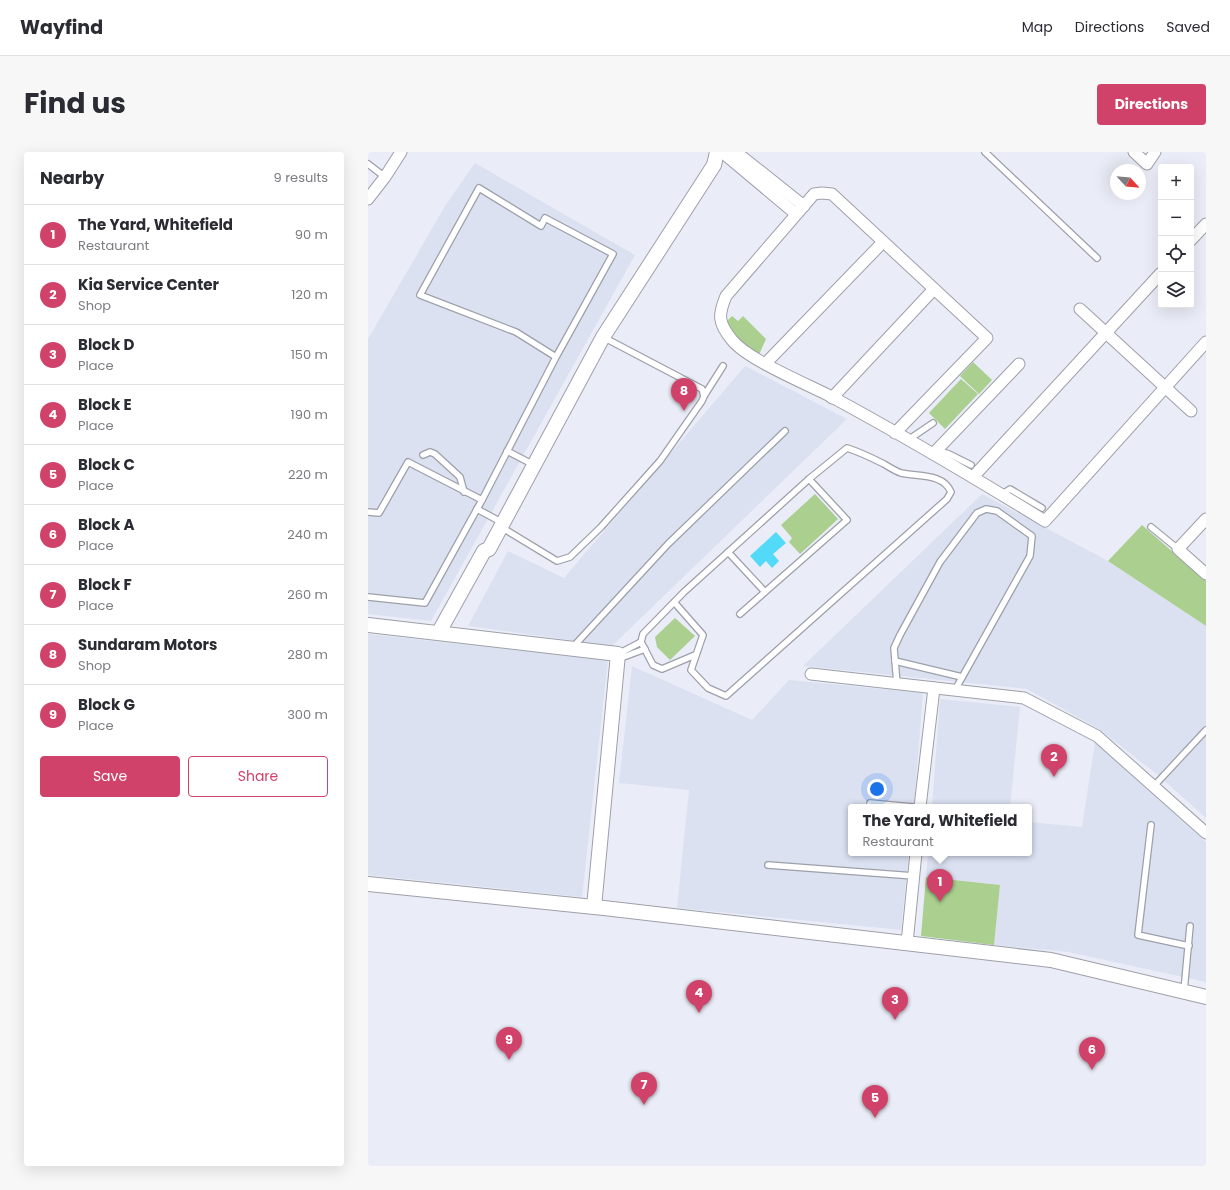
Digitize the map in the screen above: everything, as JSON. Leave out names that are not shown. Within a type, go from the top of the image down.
[{"type":"street","points":[[368,199],[385,177],[401,152]]},
{"type":"street","points":[[444,633],[484,551],[489,549],[603,337],[714,165],[717,152]]},
{"type":"street","points":[[722,152],[800,210]]},
{"type":"street","points":[[736,152],[770,187]]},
{"type":"street","points":[[1134,152],[1148,164],[1154,152]]},
{"type":"street","points":[[895,433],[987,338],[832,194],[814,194],[726,296],[719,312],[723,328],[733,341],[754,357],[832,398],[895,433],[908,440],[973,477],[1045,521],[1206,342]]},
{"type":"street","points":[[1194,237],[1206,224]]},
{"type":"street","points":[[766,363],[883,242]]},
{"type":"street","points":[[973,477],[1158,276]]},
{"type":"street","points":[[832,398],[934,289]]},
{"type":"street","points":[[1080,309],[1190,411]]},
{"type":"street","points":[[936,456],[1019,364]]},
{"type":"street","points":[[1206,519],[1178,549],[1206,574]]},
{"type":"street","points":[[368,625],[572,648],[618,656],[594,907]]},
{"type":"street","points":[[811,674],[1024,698],[1097,736],[1206,833]]},
{"type":"street","points":[[920,804],[934,688]]},
{"type":"street","points":[[908,943],[916,856]]},
{"type":"street","points":[[368,884],[594,907],[1051,960],[1206,997]]},
{"type":"lane","points":[[984,152],[1096,258]]},
{"type":"lane","points":[[368,164],[385,177]]},
{"type":"lane","points":[[368,597],[425,602],[482,500],[556,357],[613,254],[545,218],[540,226],[479,188],[420,295],[516,332],[556,357]]},
{"type":"lane","points":[[603,337],[702,389],[704,396]]},
{"type":"lane","points":[[477,509],[556,561],[565,560],[601,527],[660,461],[702,401],[723,366]]},
{"type":"lane","points":[[908,440],[914,438],[933,423]]},
{"type":"lane","points":[[572,648],[668,544],[785,431]]},
{"type":"lane","points":[[674,602],[703,634],[691,670],[708,688],[726,696],[947,499],[951,492],[948,486],[936,479],[921,474],[901,472],[861,453],[846,448],[809,479],[728,552],[674,602],[643,634],[641,642],[653,665],[662,668],[695,655]]},
{"type":"lane","points":[[507,451],[534,465]]},
{"type":"lane","points":[[423,455],[430,452],[435,454],[460,477],[464,492]]},
{"type":"lane","points":[[936,456],[942,452],[971,465]]},
{"type":"lane","points":[[368,512],[379,513],[408,462],[482,500]]},
{"type":"lane","points":[[740,614],[847,520],[809,479]]},
{"type":"lane","points":[[1001,495],[1010,489],[1042,508]]},
{"type":"lane","points":[[897,684],[894,648],[940,562],[977,513],[986,509],[997,511],[1032,536],[1030,556],[955,690]]},
{"type":"lane","points":[[1151,526],[1178,549]]},
{"type":"lane","points":[[728,552],[765,592]]},
{"type":"lane","points":[[618,656],[641,642]]},
{"type":"lane","points":[[618,656],[644,649]]},
{"type":"lane","points":[[895,661],[962,677]]},
{"type":"lane","points":[[1154,786],[1206,730]]},
{"type":"lane","points":[[870,803],[881,804]]},
{"type":"lane","points":[[1151,825],[1138,935],[1188,946]]},
{"type":"lane","points":[[768,865],[914,876]]},
{"type":"lane","points":[[1184,991],[1190,926]]},
{"type":"shaded area","points":[[475,163],[635,255],[431,621],[368,614],[368,339],[445,206]]},
{"type":"shaded area","points":[[745,366],[847,419],[612,646],[468,626],[508,551],[564,578]]},
{"type":"shaded area","points":[[982,494],[1108,561],[1206,626],[1206,818],[1159,776],[1099,729],[1027,689],[803,666]]},
{"type":"shaded area","points":[[368,634],[608,660],[582,897],[368,875]]},
{"type":"shaded area","points":[[632,666],[752,720],[789,680],[923,693],[914,804],[848,804],[848,856],[909,856],[901,930],[677,908],[689,790],[619,783]]},
{"type":"shaded area","points":[[940,699],[1020,707],[1010,804],[932,804]]},
{"type":"shaded area","points":[[1095,742],[1206,842],[1206,982],[1068,952],[994,945],[1000,885],[926,877],[928,856],[1032,856],[1032,822],[1082,827]]},
{"type":"green space","points":[[732,316],[738,321],[743,316],[766,339],[758,357],[731,335],[727,321]]},
{"type":"green space","points":[[973,362],[992,380],[979,394],[960,376]]},
{"type":"green space","points":[[961,379],[978,394],[945,429],[929,413]]},
{"type":"green space","points":[[815,494],[838,519],[800,554],[789,542],[792,538],[781,525]]},
{"type":"green space","points":[[1142,525],[1206,581],[1206,626],[1108,561]]},
{"type":"green space","points":[[675,618],[695,636],[670,660],[657,647],[655,637]]},
{"type":"green space","points":[[926,877],[1000,885],[994,945],[921,936]]},
{"type":"water","points":[[776,532],[786,543],[773,554],[779,561],[772,568],[766,561],[760,567],[750,556]]},
{"type":"place","name":"Sundaram Motors","points":[[684,411]]},
{"type":"place","name":"Kia Service Center","points":[[1054,777]]},
{"type":"place","name":"The Yard, Whitefield","points":[[940,902]]},
{"type":"place","name":"Block E","points":[[699,1013]]},
{"type":"place","name":"Block D","points":[[895,1020]]},
{"type":"place","name":"Block G","points":[[509,1060]]},
{"type":"place","name":"Block A","points":[[1092,1070]]},
{"type":"place","name":"Block F","points":[[644,1105]]},
{"type":"place","name":"Block C","points":[[875,1118]]}]
